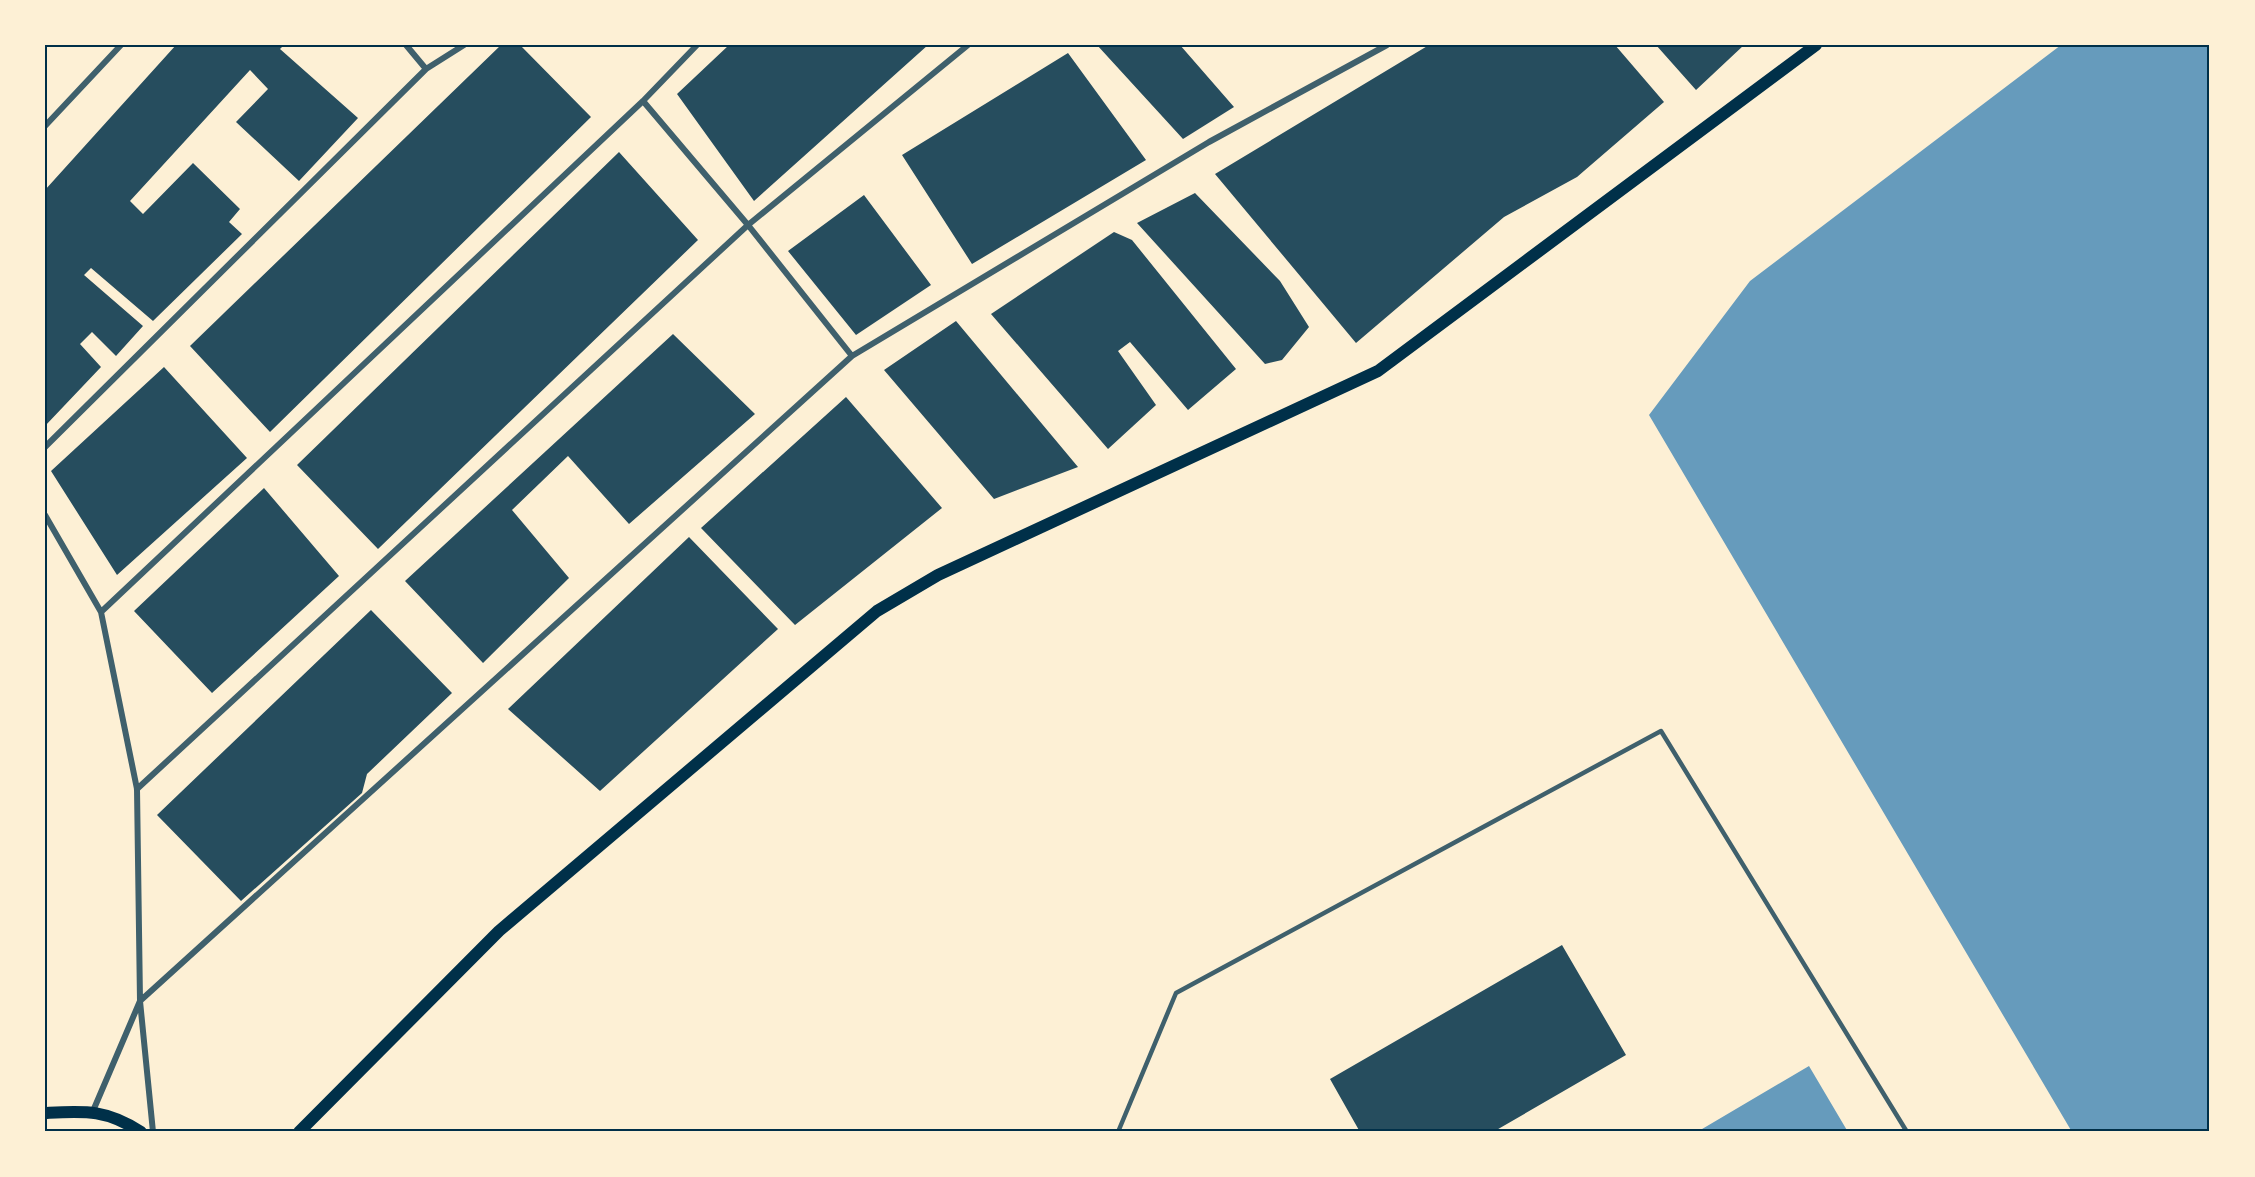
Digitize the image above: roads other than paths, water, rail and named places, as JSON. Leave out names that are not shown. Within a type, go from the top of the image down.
[{"type":"main road","points":[[299,1132],[499,931],[877,611],[939,574],[1378,371],[1816,45]]},
{"type":"main road","points":[[45,1113],[93,1111],[126,1122],[141,1132]]},
{"type":"street","points":[[45,126],[121,45]]},
{"type":"street","points":[[406,45],[426,69]]},
{"type":"street","points":[[45,447],[426,69],[464,45]]},
{"type":"street","points":[[102,612],[643,101],[697,45]]},
{"type":"street","points":[[137,789],[748,225],[968,45]]},
{"type":"street","points":[[93,1111],[140,1001],[852,356],[1209,142],[1387,45]]},
{"type":"street","points":[[643,101],[748,225],[852,356]]},
{"type":"street","points":[[45,515],[102,612],[137,789],[140,1001],[153,1132]]},
{"type":"lane","points":[[1118,1132],[1176,993],[1661,730],[1907,1132]]},
{"type":"water","points":[[2061,45],[2210,45],[2210,1132],[2072,1132],[1649,415],[1750,281]]},
{"type":"water","points":[[1809,1066],[1848,1132],[1697,1132]]}]
